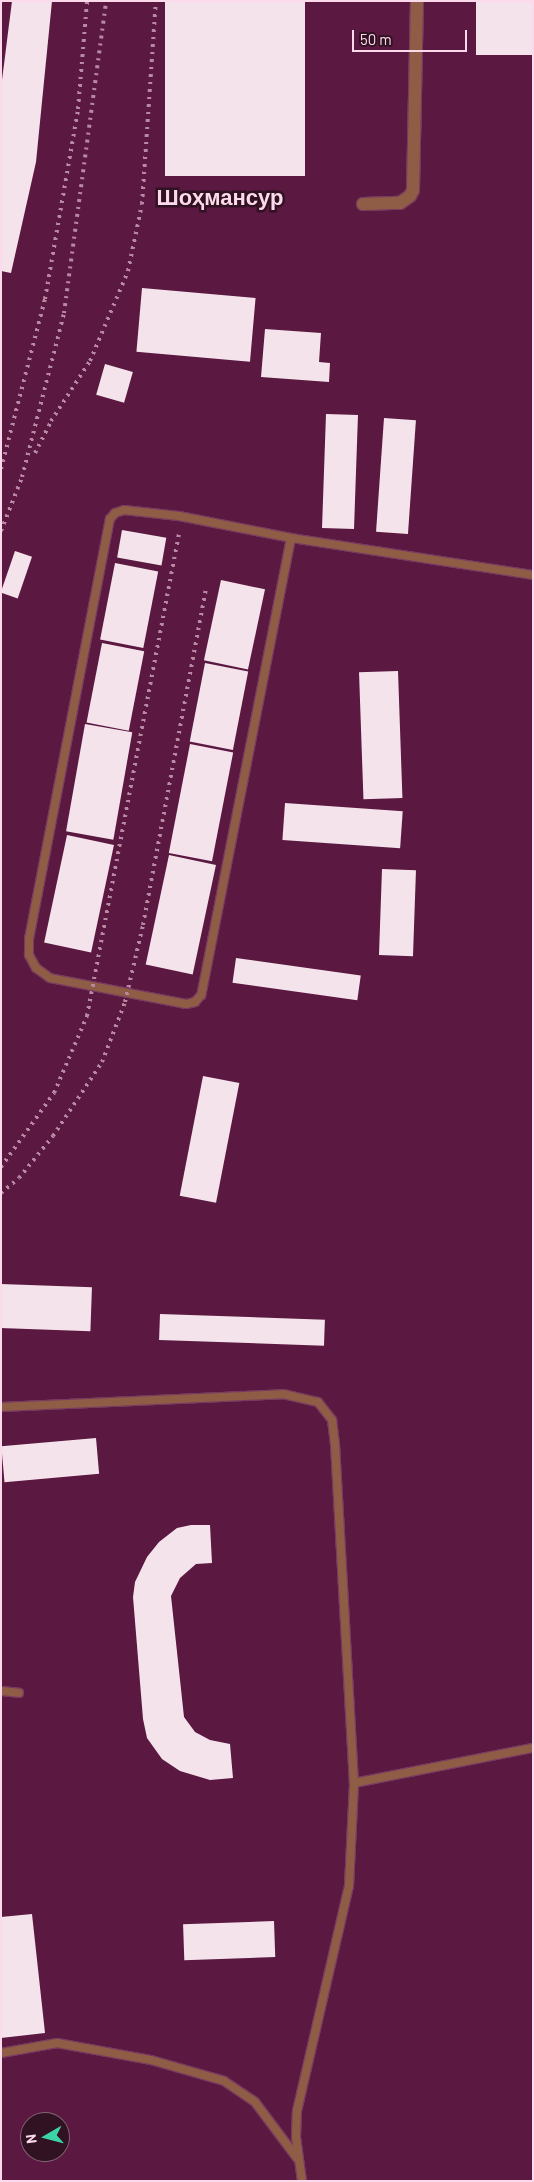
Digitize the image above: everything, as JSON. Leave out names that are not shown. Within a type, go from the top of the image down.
[{"type":"street","points":[[363,204],[400,204],[410,196],[413,190],[418,1]]},
{"type":"lane","points":[[291,538],[201,995],[195,1002],[186,1004],[50,978],[36,968],[29,955],[29,938],[110,519],[124,510],[179,516],[291,538],[533,575]]},
{"type":"lane","points":[[1,1407],[283,1394],[318,1402],[332,1420],[335,1444],[354,1783],[349,1886],[297,2111],[298,2158],[302,2181]]},
{"type":"lane","points":[[1,1692],[19,1693]]},
{"type":"lane","points":[[354,1783],[533,1748]]},
{"type":"lane","points":[[1,2053],[57,2044],[151,2060],[224,2081],[255,2102],[298,2158]]},
{"type":"building","points":[[12,1],[52,1],[36,162],[11,273],[1,271],[1,88]]},
{"type":"building","points":[[165,1],[305,1],[305,176],[165,176]]},
{"type":"building","points":[[476,1],[532,1],[532,55],[476,55]]},
{"type":"building","points":[[142,288],[256,298],[250,362],[136,352]]},
{"type":"building","points":[[265,329],[321,333],[319,362],[330,363],[329,382],[261,377]]},
{"type":"building","points":[[105,364],[133,372],[124,403],[96,395]]},
{"type":"building","points":[[326,414],[358,415],[354,529],[322,528]]},
{"type":"building","points":[[384,418],[416,420],[408,534],[376,532]]},
{"type":"building","points":[[122,530],[166,538],[161,565],[117,558]]},
{"type":"building","points":[[15,551],[32,557],[18,598],[1,593]]},
{"type":"building","points":[[115,563],[158,571],[143,648],[100,640]]},
{"type":"building","points":[[221,580],[265,589],[248,670],[204,660]]},
{"type":"building","points":[[102,643],[144,651],[129,731],[87,723]]},
{"type":"building","points":[[205,663],[248,671],[233,750],[190,742]]},
{"type":"building","points":[[398,671],[402,798],[363,799],[359,672]]},
{"type":"building","points":[[85,724],[132,732],[113,840],[66,831]]},
{"type":"building","points":[[190,744],[233,752],[212,861],[169,853]]},
{"type":"building","points":[[285,803],[403,811],[400,848],[282,840]]},
{"type":"building","points":[[67,835],[114,845],[91,953],[44,943]]},
{"type":"building","points":[[169,855],[216,865],[193,975],[146,965]]},
{"type":"building","points":[[382,869],[416,870],[413,956],[379,955]]},
{"type":"building","points":[[236,958],[361,976],[357,1000],[233,983]]},
{"type":"building","points":[[203,1076],[239,1083],[216,1203],[180,1196]]},
{"type":"building","points":[[1,1284],[92,1287],[90,1331],[1,1328]]},
{"type":"building","points":[[160,1314],[325,1320],[324,1346],[159,1340]]},
{"type":"building","points":[[96,1438],[99,1474],[4,1482],[1,1446]]},
{"type":"building","points":[[191,1525],[210,1525],[212,1563],[196,1564],[180,1578],[171,1596],[184,1717],[195,1732],[210,1740],[230,1744],[233,1778],[210,1780],[180,1771],[162,1759],[147,1738],[143,1719],[133,1597],[135,1582],[147,1557],[159,1542],[177,1528]]},
{"type":"building","points":[[32,1914],[45,2033],[1,2038],[1,1917]]},
{"type":"building","points":[[274,1921],[275,1957],[184,1960],[183,1924]]},
{"type":"railway","points":[[1,469],[45,299],[78,109],[87,1]]},
{"type":"railway","points":[[1,531],[22,477],[64,313],[106,1]]},
{"type":"railway","points":[[35,453],[51,421],[90,361],[128,271],[142,204],[156,1]]},
{"type":"railway","points":[[1,1167],[54,1093],[87,1016],[179,532]]},
{"type":"railway","points":[[1,1193],[19,1178],[53,1136],[102,1062],[125,1002],[143,925],[206,587]]},
{"type":"district","name":"Шоҳмансур","points":[[220,197]]}]
